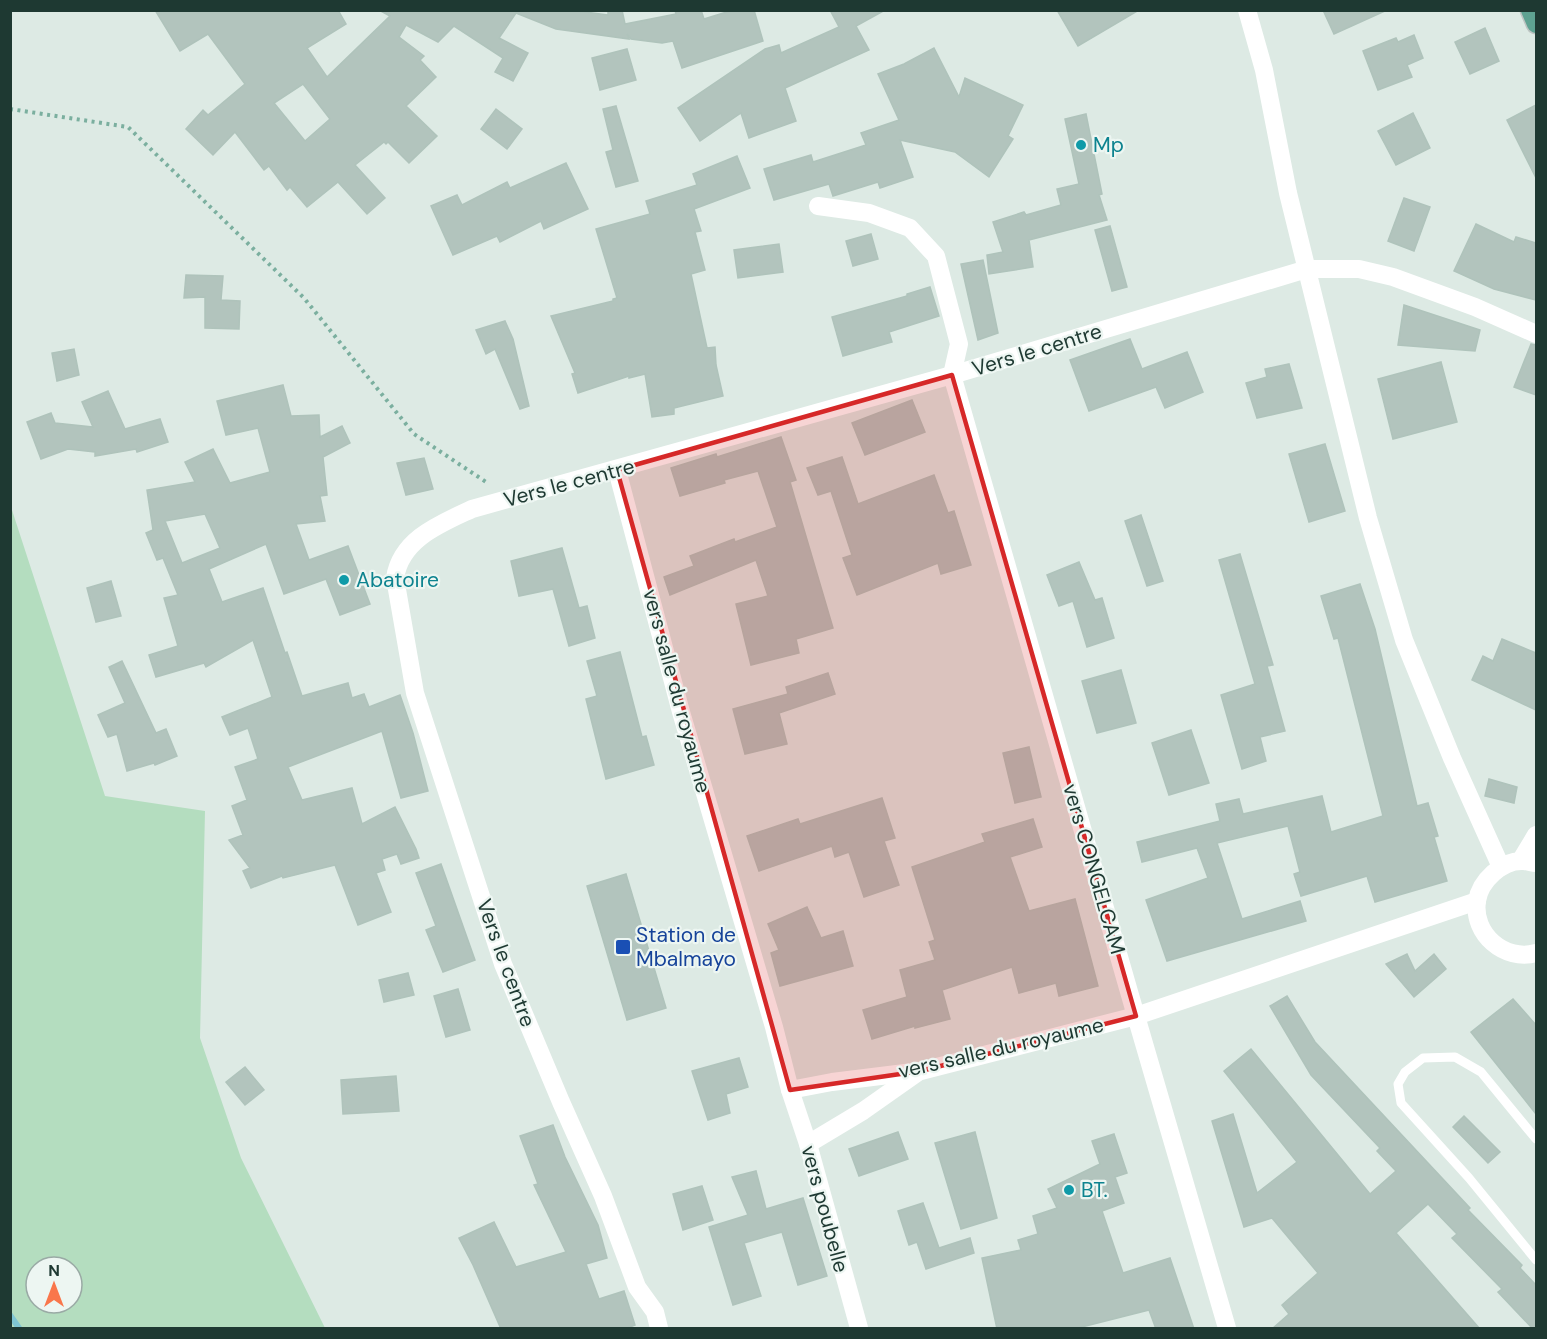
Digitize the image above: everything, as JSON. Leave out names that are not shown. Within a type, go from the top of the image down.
[{"type":"main road","points":[[1530,10],[1536,24]]},
{"type":"street","points":[[1247,10],[1264,70],[1288,193],[1368,518],[1404,640],[1452,758],[1501,867]]},
{"type":"street","points":[[818,206],[869,213],[910,228],[936,256],[959,344],[952,375]]},
{"type":"street","name":"Vers le centre","points":[[659,1329],[655,1312],[637,1287],[603,1197],[503,964],[415,693],[395,578],[397,565],[406,548],[434,528],[472,509],[952,375],[1307,268],[1359,269],[1393,277],[1475,307],[1536,334]]},
{"type":"street","name":"vers CONGELCAM","points":[[952,375],[1136,1017]]},
{"type":"street","name":"vers salle du royaume","points":[[618,470],[681,712],[774,1027],[790,1090],[832,1082],[921,1071],[1136,1017]]},
{"type":"street","points":[[1533,959],[1506,952],[1489,940],[1479,922],[1477,901],[1485,881],[1501,867],[1529,862],[1536,835]]},
{"type":"street","points":[[1227,1329],[1136,1017],[1477,901]]},
{"type":"street","points":[[808,1144],[921,1071]]},
{"type":"street","name":"vers poubelle","points":[[790,1090],[808,1144],[859,1329]]},
{"type":"lane","points":[[1536,1138],[1481,1072],[1455,1057],[1423,1058],[1405,1072],[1398,1084],[1401,1102],[1469,1178],[1536,1260]]},
{"type":"path","points":[[10,109],[128,128],[304,298],[414,434],[512,499]]},
{"type":"highlighted area","points":[[952,375],[1136,1016],[921,1071],[790,1090],[617,470]]},
{"type":"green space","points":[[11,507],[105,796],[205,811],[200,1038],[241,1158],[325,1328],[11,1328]]},
{"type":"building","points":[[155,10],[338,10],[346,24],[307,48],[327,77],[390,16],[379,10],[570,10],[608,15],[608,10],[622,10],[625,24],[676,14],[675,10],[701,10],[704,19],[733,10],[754,10],[763,41],[682,68],[673,41],[662,43],[631,39],[627,34],[629,39],[556,29],[516,13],[499,38],[528,53],[513,81],[495,72],[503,58],[454,26],[438,42],[406,25],[399,37],[424,56],[420,60],[436,77],[406,106],[437,136],[409,163],[388,142],[386,144],[384,142],[355,165],[385,198],[367,214],[338,182],[307,207],[290,187],[287,190],[269,166],[264,170],[235,132],[213,155],[186,129],[203,110],[208,115],[245,84],[208,34],[180,51]],"holes":[[[303,84],[330,119],[305,141],[274,103]]]},
{"type":"building","points":[[830,10],[885,10],[856,26],[869,50],[785,88],[796,121],[749,138],[741,113],[700,141],[678,108],[765,49],[779,45],[781,53],[839,27]]},
{"type":"building","points":[[1057,10],[1139,10],[1078,46]]},
{"type":"building","points":[[1323,10],[1387,10],[1334,34]]},
{"type":"building","points":[[1485,28],[1499,61],[1470,74],[1455,42]]},
{"type":"building","points":[[1414,35],[1423,58],[1407,65],[1412,77],[1378,90],[1363,51],[1396,38],[1398,42]]},
{"type":"building","points":[[934,48],[959,97],[965,78],[1023,105],[1008,136],[1013,139],[989,177],[955,152],[900,140],[913,177],[880,188],[878,182],[833,196],[829,184],[774,200],[764,169],[811,155],[813,162],[866,145],[861,133],[899,120],[878,74],[904,64]]},
{"type":"building","points":[[627,49],[636,80],[600,90],[592,58]]},
{"type":"building","points":[[1536,105],[1536,178],[1507,120]]},
{"type":"building","points":[[616,106],[638,181],[616,187],[606,152],[613,150],[603,109]]},
{"type":"building","points":[[496,109],[522,129],[507,149],[481,129]]},
{"type":"building","points":[[1413,113],[1430,148],[1396,165],[1378,131]]},
{"type":"building","points":[[1086,114],[1102,194],[1099,195],[1107,220],[1029,240],[1033,267],[989,274],[987,255],[1003,252],[993,222],[1024,212],[1026,215],[1061,205],[1057,189],[1079,184],[1065,119]]},
{"type":"building","points":[[737,156],[750,188],[694,209],[701,231],[695,232],[705,270],[691,274],[707,348],[715,347],[716,365],[723,396],[674,408],[674,414],[652,417],[645,374],[629,378],[629,376],[578,393],[572,374],[575,373],[551,316],[613,301],[617,298],[596,229],[650,214],[646,201],[697,185],[693,174]]},
{"type":"building","points":[[566,163],[588,209],[544,229],[541,221],[500,242],[497,236],[453,255],[431,206],[457,195],[462,205],[507,182],[510,188]]},
{"type":"building","points":[[1404,198],[1430,207],[1414,251],[1388,241]]},
{"type":"building","points":[[1476,224],[1514,242],[1516,237],[1536,243],[1536,300],[1494,289],[1454,271]]},
{"type":"building","points":[[1110,226],[1127,287],[1112,291],[1095,230]]},
{"type":"building","points":[[871,234],[878,259],[853,266],[846,241]]},
{"type":"building","points":[[779,244],[783,272],[738,278],[734,250]]},
{"type":"building","points":[[983,260],[998,333],[978,340],[961,264]]},
{"type":"building","points":[[186,275],[223,276],[221,300],[240,301],[239,329],[205,328],[205,297],[184,298]]},
{"type":"building","points":[[930,287],[939,316],[889,332],[892,342],[843,356],[832,317],[907,296],[907,294]]},
{"type":"building","points":[[1404,305],[1480,330],[1475,351],[1398,345]]},
{"type":"building","points":[[505,321],[513,339],[529,406],[520,409],[495,349],[486,354],[476,330]]},
{"type":"building","points":[[1130,339],[1142,369],[1187,352],[1203,392],[1165,408],[1156,387],[1089,411],[1070,360]]},
{"type":"building","points":[[1531,344],[1536,345],[1536,395],[1514,387]]},
{"type":"building","points":[[74,349],[79,375],[57,381],[52,353]]},
{"type":"building","points":[[1441,362],[1457,422],[1393,439],[1378,379]]},
{"type":"building","points":[[1289,364],[1302,408],[1257,418],[1246,383],[1267,377],[1265,369]]},
{"type":"building","points":[[283,385],[291,416],[319,415],[320,437],[342,426],[350,443],[323,457],[327,495],[320,496],[325,521],[296,524],[309,560],[348,546],[370,604],[340,615],[326,579],[284,594],[266,544],[209,569],[222,602],[263,588],[302,696],[348,683],[352,698],[364,694],[369,707],[400,695],[413,733],[428,791],[401,798],[382,731],[288,767],[302,800],[352,788],[362,824],[395,807],[416,849],[419,858],[401,864],[397,854],[382,859],[385,870],[376,873],[391,912],[358,925],[335,865],[283,878],[282,876],[251,888],[243,871],[250,868],[229,840],[243,835],[232,806],[247,800],[235,767],[258,759],[248,728],[230,735],[222,717],[272,697],[253,640],[206,667],[204,663],[156,677],[149,655],[178,646],[164,598],[178,595],[163,558],[157,560],[146,533],[153,530],[147,490],[195,482],[185,462],[213,449],[230,483],[270,472],[258,428],[226,435],[217,401]],"holes":[[[205,514],[220,548],[182,563],[165,521]]]},
{"type":"building","points":[[108,391],[125,429],[160,419],[168,442],[137,452],[136,449],[95,456],[95,452],[68,449],[41,459],[27,422],[51,413],[55,423],[93,427],[82,402]]},
{"type":"building","points":[[912,400],[925,432],[865,455],[852,423]]},
{"type":"building","points":[[781,437],[796,480],[790,482],[833,628],[796,639],[799,653],[751,665],[736,604],[768,596],[756,560],[670,595],[664,577],[694,566],[690,556],[734,539],[735,542],[777,527],[758,471],[724,480],[725,483],[680,496],[671,468],[716,454],[717,457]]},
{"type":"building","points":[[1325,444],[1345,511],[1309,522],[1289,454]]},
{"type":"building","points":[[842,457],[858,504],[934,475],[948,513],[954,511],[971,565],[941,574],[938,563],[857,595],[843,558],[852,555],[831,491],[818,495],[807,468]]},
{"type":"building","points":[[424,458],[433,489],[406,495],[397,463]]},
{"type":"building","points":[[1141,515],[1163,581],[1147,586],[1125,521]]},
{"type":"building","points":[[562,548],[579,608],[587,606],[595,638],[569,646],[553,589],[519,596],[511,561]]},
{"type":"building","points":[[1240,554],[1273,665],[1267,666],[1285,731],[1260,737],[1266,761],[1242,769],[1221,695],[1255,684],[1219,560]]},
{"type":"building","points":[[1079,562],[1095,600],[1102,598],[1114,638],[1087,647],[1073,601],[1059,606],[1047,575]]},
{"type":"building","points":[[111,581],[121,616],[96,622],[87,588]]},
{"type":"building","points":[[1360,584],[1375,629],[1417,806],[1428,803],[1438,836],[1434,837],[1447,881],[1375,902],[1367,876],[1301,896],[1294,874],[1300,872],[1288,826],[1217,843],[1242,919],[1300,901],[1306,921],[1167,961],[1146,900],[1208,878],[1197,848],[1142,862],[1137,842],[1220,821],[1216,804],[1239,799],[1243,814],[1322,796],[1331,832],[1383,816],[1338,638],[1334,639],[1321,596]]},
{"type":"building","points":[[1502,639],[1536,653],[1536,710],[1472,680],[1483,656],[1493,661]]},
{"type":"building","points":[[620,652],[642,737],[646,736],[654,765],[606,779],[586,699],[597,696],[587,661]]},
{"type":"building","points":[[122,661],[156,733],[166,729],[177,756],[155,765],[154,763],[127,771],[117,734],[108,737],[98,715],[125,703],[109,667]]},
{"type":"building","points":[[1121,670],[1136,723],[1097,733],[1082,681]]},
{"type":"building","points":[[828,673],[835,694],[779,713],[787,744],[745,754],[733,709],[788,694],[786,687]]},
{"type":"building","points":[[1191,730],[1209,783],[1169,795],[1152,743]]},
{"type":"building","points":[[1029,747],[1041,797],[1015,803],[1003,753]]},
{"type":"building","points":[[1489,779],[1517,787],[1514,803],[1485,796]]},
{"type":"building","points":[[882,798],[895,838],[884,841],[899,885],[864,897],[849,852],[835,857],[832,846],[759,871],[747,836],[798,819],[800,824]]},
{"type":"building","points":[[1033,819],[1042,847],[1010,857],[1029,911],[1075,899],[1098,986],[1059,996],[1056,983],[1019,993],[1012,967],[942,990],[950,1019],[915,1028],[915,1026],[872,1039],[863,1010],[907,997],[900,970],[935,960],[929,942],[935,940],[912,867],[985,842],[982,834]]},
{"type":"building","points":[[441,864],[475,960],[443,972],[426,930],[436,926],[416,873]]},
{"type":"building","points":[[626,874],[666,1008],[627,1020],[587,886]]},
{"type":"building","points":[[807,907],[821,938],[843,931],[853,966],[780,986],[771,953],[779,950],[768,924]]},
{"type":"building","points":[[1407,954],[1415,971],[1434,954],[1446,969],[1414,997],[1386,964]]},
{"type":"building","points":[[408,973],[414,995],[384,1002],[379,980]]},
{"type":"building","points":[[458,989],[470,1030],[446,1037],[434,996]]},
{"type":"building","points":[[1287,996],[1315,1042],[1470,1208],[1468,1210],[1522,1265],[1520,1268],[1536,1285],[1536,1329],[1533,1329],[1498,1292],[1502,1289],[1452,1238],[1457,1234],[1428,1204],[1396,1233],[1480,1329],[1272,1329],[1289,1314],[1282,1305],[1318,1273],[1272,1218],[1244,1227],[1212,1121],[1233,1114],[1257,1193],[1297,1162],[1224,1071],[1251,1049],[1370,1194],[1396,1171],[1377,1151],[1380,1148],[1311,1075],[1270,1006]]},
{"type":"building","points":[[1513,999],[1536,1025],[1536,1114],[1471,1032]]},
{"type":"building","points":[[739,1058],[748,1087],[726,1094],[730,1113],[708,1120],[692,1071]]},
{"type":"building","points":[[245,1067],[264,1090],[245,1105],[226,1082]]},
{"type":"building","points":[[396,1076],[399,1111],[343,1114],[341,1080]]},
{"type":"building","points":[[1464,1116],[1500,1152],[1488,1163],[1453,1127]]},
{"type":"building","points":[[553,1125],[565,1157],[598,1225],[607,1258],[586,1264],[599,1299],[624,1291],[635,1325],[625,1329],[501,1329],[459,1238],[494,1222],[516,1267],[566,1252],[534,1185],[538,1184],[520,1136]]},
{"type":"building","points":[[898,1132],[908,1159],[859,1176],[849,1149]]},
{"type":"building","points":[[975,1132],[997,1218],[961,1229],[935,1143]]},
{"type":"building","points":[[1114,1134],[1127,1173],[1115,1177],[1124,1203],[1102,1211],[1123,1273],[1170,1258],[1194,1329],[1156,1329],[1149,1310],[1074,1329],[997,1329],[982,1258],[1021,1250],[1018,1240],[1038,1234],[1033,1216],[1057,1208],[1048,1189],[1100,1164],[1092,1141]]},
{"type":"building","points":[[756,1171],[766,1209],[803,1198],[827,1276],[798,1285],[782,1232],[744,1243],[761,1296],[733,1305],[709,1227],[748,1215],[732,1177]]},
{"type":"building","points":[[702,1186],[713,1220],[683,1230],[673,1194]]},
{"type":"building","points":[[923,1203],[939,1248],[970,1238],[974,1253],[926,1269],[917,1242],[909,1245],[898,1211]]},
{"type":"waterway","points":[[10,1315],[19,1328]]},
{"type":"place","name":"Mp","points":[[1081,145]]},
{"type":"place","name":"Abatoire","points":[[344,580]]},
{"type":"place","name":"Station de Mbalmayo","points":[[623,947]]},
{"type":"place","name":"BT.","points":[[1069,1190]]}]
